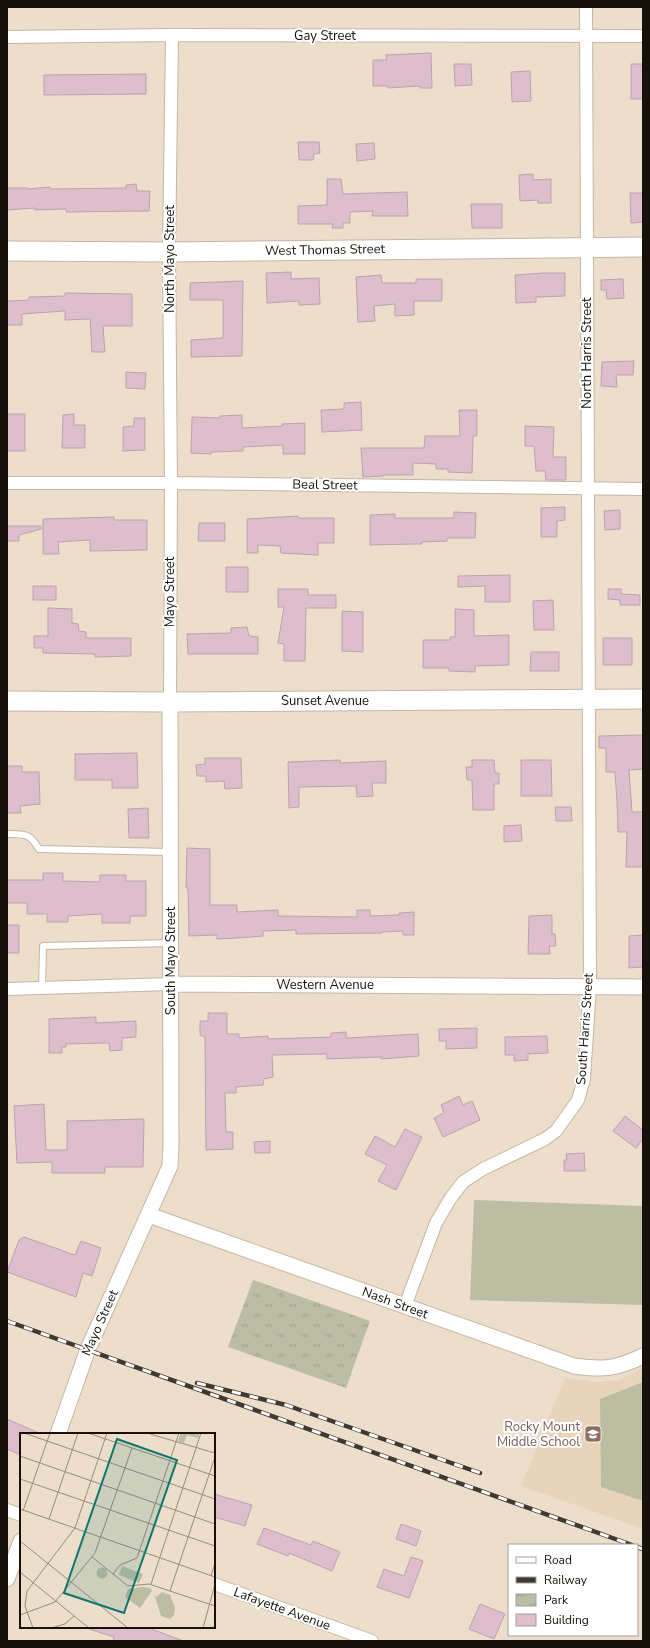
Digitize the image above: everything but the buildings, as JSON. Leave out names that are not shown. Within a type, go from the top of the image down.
[{"type":"main road","name":"West Thomas Street","points":[[7,251],[169,252],[643,247]]},
{"type":"main road","name":"Sunset Avenue","points":[[7,701],[170,702],[643,699]]},
{"type":"street","name":"North Harris Street","points":[[586,7],[588,699]]},
{"type":"street","name":"Gay Street","points":[[7,37],[172,35],[643,36]]},
{"type":"street","name":"North Mayo Street","points":[[171,483],[169,252],[172,35]]},
{"type":"street","name":"Beal Street","points":[[7,483],[171,483],[643,489]]},
{"type":"street","name":"Mayo Street","points":[[170,702],[171,483]]},
{"type":"street","name":"South Harris Street","points":[[405,1306],[436,1223],[450,1199],[463,1182],[483,1169],[545,1139],[556,1131],[578,1100],[584,1080],[590,986],[588,699]]},
{"type":"street","name":"South Mayo Street","points":[[149,1215],[170,1166],[171,1143],[170,702]]},
{"type":"street","name":"Western Avenue","points":[[7,989],[171,984],[643,987]]},
{"type":"street","name":"Mayo Street","points":[[58,1433],[88,1349],[149,1215]]},
{"type":"street","name":"Nash Street","points":[[149,1215],[449,1323],[574,1366],[606,1369],[620,1366],[643,1356]]},
{"type":"street","points":[[7,1510],[20,1515]]},
{"type":"street","points":[[7,1579],[20,1544]]},
{"type":"street","name":"Lafayette Avenue","points":[[215,1584],[372,1641]]},
{"type":"lane","points":[[7,834],[25,834],[33,839],[39,849],[170,852]]},
{"type":"lane","points":[[42,988],[43,946],[171,943]]},
{"type":"shaded area","name":"Rocky Mount Middle School","points":[[643,1368],[643,1529],[521,1486],[565,1378],[598,1382],[619,1380]]},
{"type":"green space","points":[[474,1200],[643,1206],[643,1305],[470,1300]]},
{"type":"green space","points":[[253,1280],[370,1321],[346,1388],[228,1347]]},
{"type":"green space","points":[[643,1382],[643,1501],[601,1487],[600,1399]]},
{"type":"railway","points":[[7,1321],[629,1544]]},
{"type":"railway","points":[[197,1383],[286,1405],[480,1473]]},
{"type":"railway","points":[[638,1547],[643,1549]]},
{"type":"place","name":"Rocky Mount Middle School","points":[[593,1434]]}]
